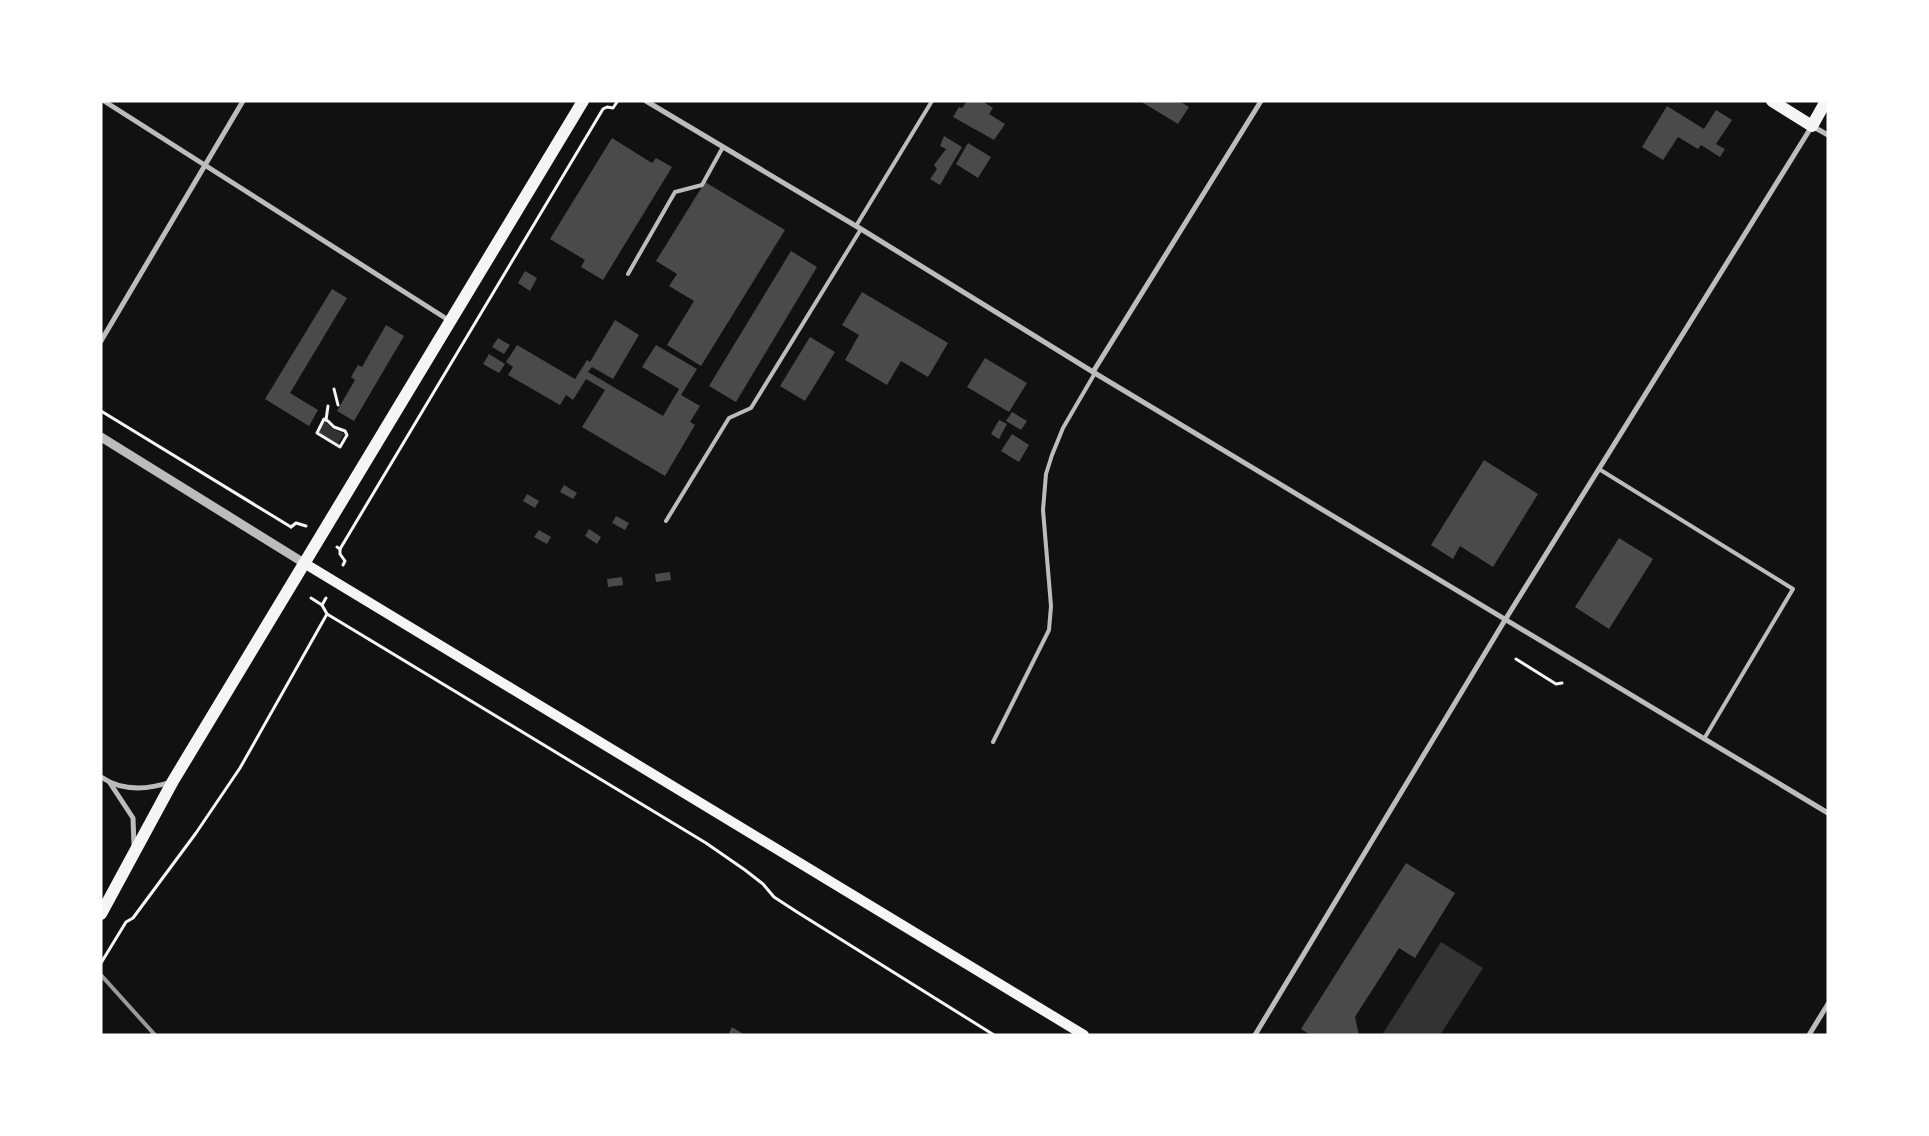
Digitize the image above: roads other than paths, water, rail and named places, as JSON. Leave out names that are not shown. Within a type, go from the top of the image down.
[{"type":"main road","points":[[101,914],[173,781],[583,101]]},
{"type":"main road","points":[[1772,101],[1812,126],[1826,101]]},
{"type":"main road","points":[[304,563],[1084,1035]]},
{"type":"street","points":[[104,101],[450,321]]},
{"type":"street","points":[[101,341],[243,101]]},
{"type":"street","points":[[646,101],[1828,813]]},
{"type":"street","points":[[1094,372],[1261,101]]},
{"type":"street","points":[[1255,1035],[1505,620],[1812,126],[1828,135]]},
{"type":"street","points":[[101,437],[304,563]]},
{"type":"street","points":[[101,777],[110,783],[135,789],[150,788],[173,781]]},
{"type":"street","points":[[110,783],[133,818],[134,852]]},
{"type":"street","points":[[1809,1035],[1828,1004]]},
{"type":"lane","points":[[666,521],[728,418],[751,408],[859,228],[932,101]]},
{"type":"lane","points":[[628,274],[676,192],[702,185],[723,147]]},
{"type":"lane","points":[[993,742],[1049,630],[1051,606],[1043,510],[1046,474],[1052,454],[1064,428],[1094,372]]},
{"type":"lane","points":[[1600,469],[1793,589],[1704,739]]},
{"type":"railway","points":[[101,975],[155,1035]]}]
